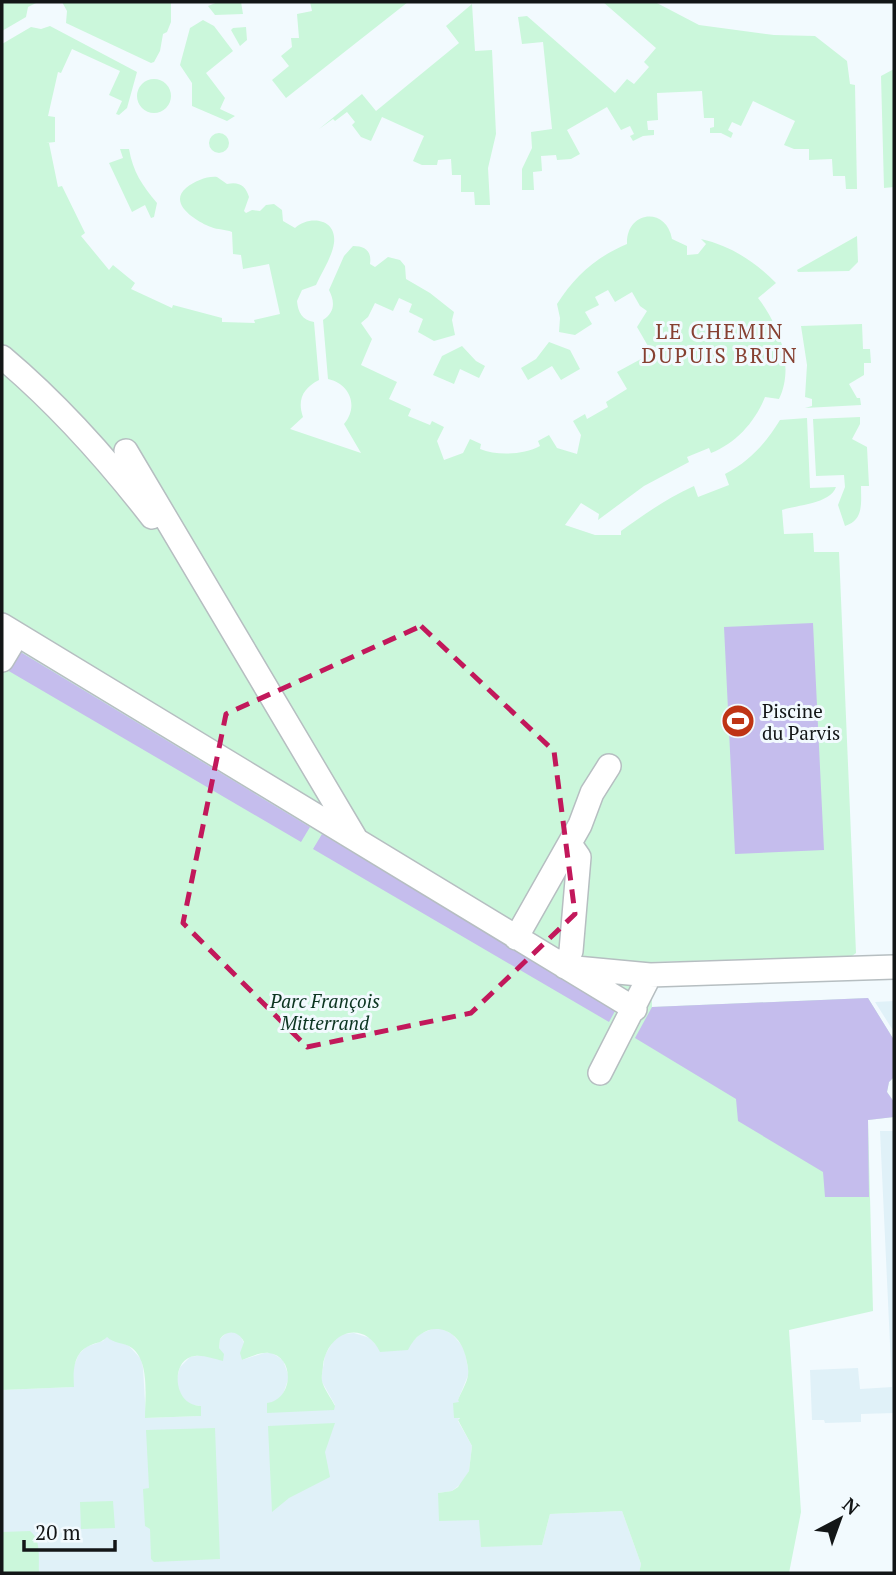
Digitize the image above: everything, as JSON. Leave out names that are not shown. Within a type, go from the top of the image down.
[{"type":"street","points":[[2,357],[124,461],[213,598],[357,841]]},
{"type":"street","points":[[2,660],[9,630],[635,1009]]},
{"type":"street","points":[[516,938],[570,844],[592,793],[609,766]]},
{"type":"street","points":[[565,967],[571,951],[579,857],[570,844]]},
{"type":"street","points":[[565,967],[650,975],[894,967]]},
{"type":"street","points":[[600,1073],[650,975]]},
{"type":"highlighted area","points":[[421,626],[554,751],[575,914],[471,1013],[307,1047],[183,923],[226,714]]},
{"type":"shaded area","points":[[813,623],[824,850],[735,854],[724,627]]},
{"type":"shaded area","points":[[19,651],[310,827],[301,842],[7,670]]},
{"type":"shaded area","points":[[322,834],[615,1011],[609,1022],[313,849]]},
{"type":"shaded area","points":[[868,998],[894,1040],[894,1077],[889,1082],[887,1092],[894,1102],[894,1117],[868,1120],[869,1197],[825,1197],[823,1172],[738,1121],[736,1099],[635,1038],[652,1007]]},
{"type":"shaded area","points":[[894,1001],[894,1032],[875,1002]]},
{"type":"shaded area","points":[[880,1131],[894,1131],[894,1413],[861,1414],[861,1422],[825,1423],[824,1420],[812,1420],[810,1370],[858,1368],[860,1389],[892,1387]]},
{"type":"shaded area","points":[[432,1329],[442,1329],[452,1334],[464,1348],[469,1373],[454,1418],[459,1417],[458,1421],[472,1446],[469,1471],[462,1483],[452,1491],[438,1493],[480,1520],[481,1546],[542,1545],[550,1514],[622,1511],[641,1564],[639,1573],[2,1573],[2,1390],[73,1387],[73,1368],[79,1354],[86,1347],[103,1341],[107,1336],[129,1346],[141,1359],[146,1418],[201,1416],[201,1406],[192,1405],[184,1400],[180,1393],[176,1382],[180,1367],[190,1357],[221,1352],[220,1339],[227,1332],[234,1332],[240,1335],[244,1343],[242,1360],[272,1353],[283,1360],[289,1377],[282,1397],[274,1402],[332,1407],[335,1405],[321,1380],[325,1355],[334,1340],[343,1334],[354,1333],[370,1338],[377,1346],[412,1342],[420,1334]]},
{"type":"green space","points":[[2,2],[38,2],[28,7],[26,17],[2,31]]},
{"type":"green space","points":[[62,2],[171,2],[171,22],[167,32],[163,34],[160,51],[151,63],[66,23],[67,11]]},
{"type":"green space","points":[[218,2],[241,2],[243,14],[215,15],[208,6]]},
{"type":"green space","points":[[310,2],[408,2],[286,98],[272,80],[289,66],[281,56],[292,47],[291,38],[299,38],[297,14],[312,11]]},
{"type":"green space","points":[[603,2],[655,2],[699,25],[774,35],[815,36],[847,61],[850,84],[855,85],[857,189],[846,189],[845,176],[833,176],[832,159],[809,160],[809,149],[794,149],[784,145],[795,121],[753,101],[741,126],[732,122],[728,130],[733,133],[731,138],[721,133],[710,133],[710,128],[714,127],[714,118],[704,118],[702,91],[657,93],[658,120],[647,121],[648,130],[654,130],[654,135],[633,141],[630,136],[634,134],[630,126],[621,130],[607,107],[567,130],[580,154],[571,159],[557,160],[556,155],[541,156],[542,171],[533,172],[534,190],[522,190],[522,169],[532,148],[531,132],[552,129],[543,42],[522,44],[518,17],[527,16],[615,93],[627,79],[634,84],[649,67],[644,62],[656,48]]},
{"type":"green space","points":[[472,4],[475,51],[492,50],[496,134],[488,168],[490,205],[475,205],[474,192],[461,192],[461,175],[452,175],[451,159],[438,160],[437,165],[422,165],[413,161],[424,136],[382,117],[371,141],[361,137],[347,112],[319,129],[362,94],[376,111],[459,43],[446,26]]},
{"type":"green space","points":[[203,20],[214,26],[233,51],[206,73],[225,98],[220,109],[235,116],[227,121],[192,106],[192,83],[180,65],[190,28]]},
{"type":"green space","name":"Parc François Mitterrand","points":[[50,26],[137,72],[127,108],[119,115],[116,114],[122,101],[109,95],[120,71],[72,49],[61,73],[58,72],[48,116],[55,117],[55,142],[46,143],[49,143],[58,187],[62,186],[85,233],[81,236],[109,270],[113,265],[135,283],[131,289],[172,308],[173,305],[222,318],[222,322],[255,323],[254,320],[280,314],[269,264],[243,269],[241,255],[233,254],[232,232],[205,225],[192,217],[182,206],[181,194],[186,188],[205,178],[217,177],[227,184],[235,183],[244,187],[249,197],[244,211],[246,213],[252,210],[260,211],[266,205],[274,204],[282,210],[283,221],[295,228],[314,220],[331,228],[334,243],[331,254],[316,285],[302,290],[297,301],[301,315],[314,322],[319,380],[305,391],[301,400],[303,417],[290,429],[361,453],[344,424],[351,410],[350,397],[342,386],[328,379],[323,320],[333,307],[329,290],[344,256],[353,246],[367,250],[370,264],[375,267],[388,257],[400,260],[405,266],[406,279],[454,312],[452,320],[455,335],[434,341],[418,332],[423,319],[409,312],[412,304],[399,298],[393,311],[375,303],[368,317],[361,323],[372,339],[361,365],[397,382],[389,399],[411,409],[408,416],[430,425],[432,421],[444,427],[437,441],[444,460],[463,453],[470,439],[481,444],[480,449],[494,453],[510,453],[540,446],[538,441],[549,435],[557,448],[577,454],[581,435],[573,421],[585,414],[587,419],[608,407],[606,402],[627,389],[617,372],[652,353],[637,327],[647,311],[640,306],[632,292],[615,302],[608,290],[595,297],[599,305],[585,312],[592,324],[575,335],[559,332],[557,304],[587,268],[627,244],[628,233],[639,219],[655,217],[662,221],[672,239],[687,246],[687,255],[698,254],[706,244],[701,239],[712,242],[742,255],[776,283],[758,298],[778,333],[785,360],[784,386],[779,399],[765,397],[744,431],[729,444],[711,453],[709,448],[687,457],[689,462],[644,486],[598,520],[599,514],[581,503],[565,525],[595,535],[621,535],[621,531],[648,512],[694,486],[698,497],[729,485],[725,474],[756,451],[780,420],[807,418],[810,488],[836,487],[833,493],[820,500],[782,510],[784,534],[813,533],[814,552],[839,552],[856,953],[841,957],[651,962],[652,1007],[868,998],[894,1040],[894,1077],[889,1082],[887,1092],[894,1102],[894,1117],[868,1120],[873,1311],[789,1330],[801,1512],[789,1573],[639,1573],[641,1564],[622,1511],[550,1514],[542,1545],[481,1547],[479,1520],[439,1521],[438,1493],[452,1491],[458,1487],[469,1471],[472,1446],[458,1420],[460,1418],[454,1418],[453,1403],[459,1402],[467,1378],[466,1358],[456,1338],[440,1329],[422,1333],[408,1350],[380,1352],[365,1335],[347,1333],[339,1337],[326,1353],[322,1377],[324,1387],[335,1406],[334,1410],[267,1413],[267,1403],[276,1400],[286,1386],[287,1369],[277,1356],[269,1353],[242,1360],[240,1353],[244,1342],[239,1335],[233,1333],[220,1339],[219,1348],[224,1354],[223,1361],[195,1356],[181,1365],[178,1373],[180,1391],[191,1404],[201,1406],[201,1416],[145,1418],[142,1362],[132,1348],[107,1337],[85,1348],[77,1357],[74,1387],[2,1390],[2,44],[31,27],[41,29]]},
{"type":"green space","points":[[246,27],[247,40],[240,46],[231,30]]},
{"type":"green space","points":[[894,69],[894,187],[884,188],[881,76]]},
{"type":"green space","points":[[154,79],[166,84],[171,96],[166,108],[154,113],[142,108],[137,96],[142,84]]},
{"type":"green space","points":[[219,133],[226,136],[229,143],[226,150],[219,153],[212,150],[209,143],[212,136]]},
{"type":"green space","points":[[120,149],[129,149],[139,178],[157,203],[154,217],[151,218],[145,205],[132,212],[109,163],[123,158]]},
{"type":"green space","points":[[857,236],[858,262],[849,271],[798,272],[797,270]]},
{"type":"green space","points":[[862,324],[863,349],[870,349],[871,363],[864,363],[864,375],[849,384],[857,398],[860,398],[861,405],[805,408],[812,406],[812,399],[805,397],[807,365],[801,326]]},
{"type":"green space","points":[[549,342],[570,350],[580,369],[561,380],[552,366],[528,380],[521,368],[536,359]]},
{"type":"green space","points":[[462,346],[476,361],[485,366],[479,378],[460,369],[454,384],[433,375],[442,356]]},
{"type":"green space","points":[[860,417],[860,424],[852,439],[867,447],[869,486],[861,486],[861,505],[856,520],[845,526],[838,505],[845,487],[844,475],[816,476],[813,419]]},
{"type":"green space","points":[[335,1423],[325,1452],[330,1477],[289,1498],[272,1512],[268,1426]]},
{"type":"green space","points":[[215,1428],[220,1559],[154,1562],[151,1559],[150,1529],[145,1526],[143,1489],[149,1488],[146,1430]]},
{"type":"green space","points":[[113,1501],[115,1528],[81,1529],[80,1502]]},
{"type":"green space","points":[[30,1531],[38,1545],[39,1573],[2,1573],[2,1532]]},
{"type":"place","name":"Piscine du Parvis","points":[[738,721]]},
{"type":"district","name":"LE CHEMIN DUPUIS BRUN","points":[[720,343]]}]
